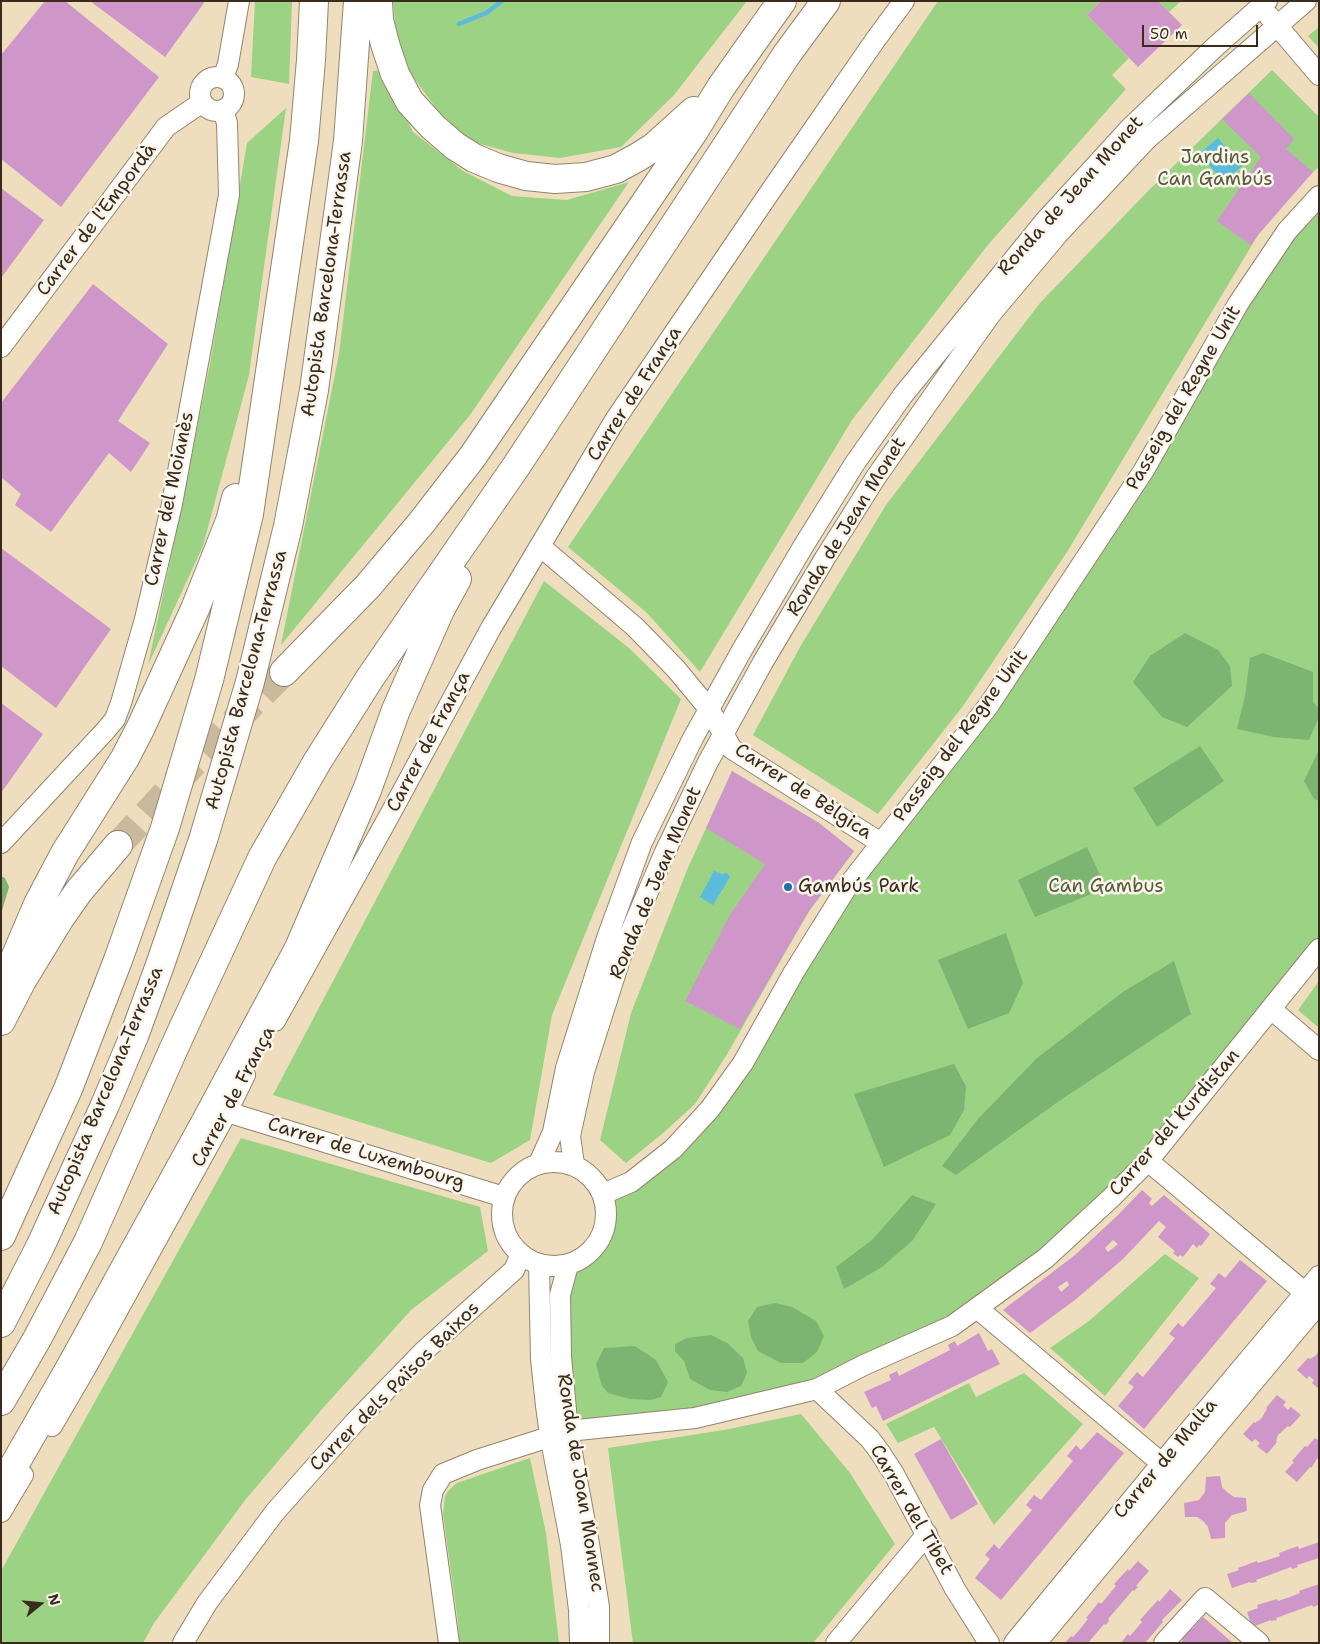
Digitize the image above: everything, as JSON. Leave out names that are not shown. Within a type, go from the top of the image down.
[{"type":"highway","name":"Autopista Barcelona-Terrassa","points":[[1,1236],[68,1089],[118,960],[165,828],[209,680],[249,514],[270,382],[304,141],[314,1]]},
{"type":"highway","name":"Autopista Barcelona-Terrassa","points":[[1,1323],[40,1246],[105,1105],[134,1036],[203,840],[250,682],[288,526],[314,390],[348,141],[358,1]]},
{"type":"highway","points":[[378,1],[379,20],[385,44],[395,74],[410,102],[433,127],[455,146],[474,158],[498,168],[526,176],[555,179],[586,177],[616,169],[654,146],[721,87]]},
{"type":"highway","points":[[284,672],[368,586],[456,478],[673,162],[721,87],[782,1]]},
{"type":"highway","points":[[1,1401],[38,1339],[88,1242],[174,1048],[262,858],[317,762],[365,687],[517,465],[787,54],[826,1]]},
{"type":"highway","points":[[1,991],[38,904],[65,853],[125,758],[155,698],[195,609],[230,521],[270,382]]},
{"type":"highway","points":[[1,1488],[56,1393],[205,1123],[298,948],[367,790],[396,710],[440,610],[517,465]]},
{"type":"highway","points":[[1,1021],[60,918],[79,891],[118,845]]},
{"type":"street","points":[[223,78],[228,64],[240,1]]},
{"type":"street","name":"Carrer de França","points":[[1,1512],[87,1366],[491,628],[615,420],[770,192],[904,1]]},
{"type":"street","name":"Ronda de Jean Monet","points":[[574,1164],[570,1136],[584,1072],[623,950],[665,852],[708,762],[763,662],[861,500],[990,315],[1058,234],[1147,139],[1306,1]]},
{"type":"street","points":[[1262,3],[1278,26],[1319,75]]},
{"type":"street","name":"Ronda de Jean Monet","points":[[539,1163],[552,1132],[566,1068],[604,948],[642,842],[693,738],[742,650],[855,463],[909,388],[1045,221],[1130,128],[1262,3]]},
{"type":"street","points":[[212,77],[223,78],[231,84],[234,94],[231,104],[223,110],[216,112],[209,110],[201,102],[199,92],[204,83],[212,77]]},
{"type":"street","name":"Carrer de l'Empordà","points":[[1,348],[166,127],[201,102]]},
{"type":"street","name":"Carrer del Moianès","points":[[1,843],[106,730],[115,718],[121,703],[145,619],[172,504],[229,196],[227,123],[223,110]]},
{"type":"street","name":"Passeig del Regne Unit","points":[[604,1194],[631,1182],[673,1149],[710,1109],[743,1063],[794,972],[847,887],[989,705],[1144,470],[1238,304],[1287,231],[1319,196]]},
{"type":"street","name":"Carrer de Bèlgica","points":[[540,546],[635,627],[676,669],[709,709],[732,749],[881,843]]},
{"type":"street","name":"Carrer del Kurdistan","points":[[449,1643],[430,1505],[433,1490],[444,1474],[477,1460],[559,1433],[695,1418],[817,1390],[864,1365],[952,1326],[1046,1258],[1148,1161],[1319,949]]},
{"type":"street","points":[[1271,1009],[1319,1050]]},
{"type":"street","name":"Carrer de Luxembourg","points":[[227,1112],[504,1197]]},
{"type":"street","points":[[557,1161],[574,1164],[592,1176],[604,1194],[607,1214],[605,1230],[596,1246],[585,1257],[568,1265],[553,1267],[539,1264],[521,1254],[510,1243],[504,1228],[502,1213],[504,1197],[512,1182],[524,1170],[539,1163],[557,1161]]},
{"type":"street","points":[[1148,1161],[1315,1301]]},
{"type":"street","name":"Carrer dels Països Baixos","points":[[183,1643],[207,1603],[275,1512],[354,1423],[398,1377],[514,1270],[521,1254]]},
{"type":"street","name":"Ronda de Joan Monnec","points":[[539,1264],[541,1359],[559,1433],[588,1535],[599,1608],[599,1643]]},
{"type":"street","name":"Ronda de Joan Monnec","points":[[568,1265],[560,1294],[559,1433],[579,1610],[580,1643]]},
{"type":"street","name":"Carrer de Malta","points":[[1014,1643],[1315,1301],[1319,1276]]},
{"type":"street","points":[[976,1308],[1169,1469]]},
{"type":"street","name":"Carrer del Tibet","points":[[817,1390],[870,1439],[894,1474],[955,1589],[989,1643]]},
{"type":"street","name":"Carrer de Malta","points":[[1036,1643],[1169,1469]]},
{"type":"street","points":[[836,1643],[927,1534]]},
{"type":"street","points":[[1164,1643],[1204,1598],[1259,1643]]},
{"type":"green space","points":[[255,1],[292,1],[289,84],[251,77]]},
{"type":"green space","points":[[393,1],[747,1],[674,95],[621,147],[560,158],[513,153],[470,141],[438,111],[411,74],[396,34]]},
{"type":"green space","points":[[938,1],[1101,1],[1087,15],[1129,58],[1112,75],[1126,89],[987,246],[852,420],[700,672],[647,613],[568,547]]},
{"type":"green space","points":[[1158,1],[1181,1],[1169,12]]},
{"type":"green space","points":[[1319,27],[1319,48],[1308,36]]},
{"type":"green space","points":[[383,70],[413,132],[463,171],[512,196],[567,200],[629,182],[470,415],[281,645],[339,354],[373,71]]},
{"type":"green space","points":[[1272,70],[1319,117],[1319,167],[1308,176],[1258,235],[1067,552],[963,706],[878,814],[753,735],[800,647],[886,505],[1040,303],[1149,190]]},
{"type":"green space","points":[[286,108],[249,375],[203,546],[148,665],[210,364],[247,143]]},
{"type":"green space","name":"Can Gambus","points":[[1319,196],[1319,949],[1148,1161],[952,1326],[817,1389],[568,1431],[568,1265],[585,1257],[596,1246],[605,1230],[607,1214],[603,1194],[673,1149],[794,972],[989,705],[1238,304]]},
{"type":"green space","points":[[544,581],[629,648],[681,699],[552,1015],[530,1140],[491,1163],[273,1095]]},
{"type":"green space","points":[[1185,633],[1218,650],[1230,666],[1232,686],[1187,727],[1162,717],[1133,682],[1150,656]]},
{"type":"green space","points":[[1263,653],[1313,672],[1313,702],[1319,709],[1319,717],[1309,740],[1274,737],[1237,729],[1245,696],[1250,658]]},
{"type":"green space","points":[[1200,746],[1224,781],[1157,827],[1133,788]]},
{"type":"green space","points":[[1319,750],[1319,801],[1314,799],[1304,781]]},
{"type":"green space","points":[[732,771],[819,823],[854,851],[809,911],[726,1056],[695,1104],[626,1163],[600,1140],[631,1013],[687,870]]},
{"type":"green space","points":[[1087,847],[1106,888],[1035,917],[1018,880]]},
{"type":"green space","points":[[1,876],[5,878],[9,887],[1,914]]},
{"type":"green space","points":[[1006,933],[1023,983],[1009,1013],[968,1029],[938,960]]},
{"type":"green space","points":[[1174,961],[1191,1014],[1059,1101],[956,1175],[942,1166],[978,1119],[1037,1058],[1123,992]]},
{"type":"green space","points":[[1319,981],[1319,1028],[1298,1010]]},
{"type":"green space","points":[[954,1064],[966,1086],[964,1110],[950,1135],[884,1167],[854,1094]]},
{"type":"green space","points":[[241,1138],[480,1207],[488,1251],[411,1310],[323,1408],[246,1499],[154,1623],[143,1643],[1,1643],[1,1571]]},
{"type":"green space","points":[[912,1195],[936,1204],[913,1240],[882,1267],[844,1289],[836,1267],[872,1240]]},
{"type":"green space","points":[[1165,1254],[1199,1278],[1105,1396],[1050,1348],[1089,1321]]},
{"type":"green space","points":[[775,1303],[792,1307],[816,1321],[824,1336],[817,1352],[803,1363],[781,1363],[758,1351],[751,1337],[748,1321],[757,1307]]},
{"type":"green space","points":[[711,1335],[727,1343],[743,1358],[747,1373],[741,1386],[727,1392],[710,1390],[690,1379],[684,1361],[675,1351],[675,1344],[687,1338]]},
{"type":"green space","points":[[635,1346],[656,1360],[668,1382],[661,1397],[651,1400],[630,1399],[608,1393],[602,1386],[596,1364],[604,1348]]},
{"type":"green space","points":[[1024,1373],[1083,1424],[994,1525],[934,1427],[898,1443],[886,1424],[969,1383],[976,1397]]},
{"type":"green space","points":[[801,1414],[850,1473],[895,1544],[813,1643],[633,1643],[608,1448],[724,1430]]},
{"type":"green space","points":[[530,1458],[546,1533],[559,1643],[459,1643],[458,1622],[443,1514],[445,1496],[457,1483]]},
{"type":"water","points":[[1218,138],[1242,166],[1224,182],[1199,154]]},
{"type":"water","points":[[714,871],[722,874],[727,873],[730,877],[713,905],[700,897]]},
{"type":"building","points":[[45,1],[65,1],[159,77],[61,207],[1,159],[1,55]]},
{"type":"building","points":[[90,1],[202,1],[204,3],[165,57]]},
{"type":"building","points":[[1101,1],[1158,1],[1182,25],[1138,67],[1087,15]]},
{"type":"building","name":"Jardins Can Gambús","points":[[1249,93],[1294,139],[1286,149],[1313,172],[1251,245],[1217,221],[1261,157],[1222,119]]},
{"type":"building","points":[[1,188],[44,220],[1,278]]},
{"type":"building","points":[[93,284],[168,344],[118,421],[150,443],[131,472],[109,453],[51,532],[15,505],[21,494],[1,477],[1,403]]},
{"type":"building","points":[[1,548],[111,629],[56,708],[1,666]]},
{"type":"building","points":[[1,703],[43,734],[1,793]]},
{"type":"building","name":"Gambús Park","points":[[732,771],[819,823],[854,851],[809,911],[740,1029],[685,1001],[730,915],[765,864],[706,828]]},
{"type":"building","points":[[1142,1190],[1152,1199],[1149,1203],[1152,1206],[1164,1195],[1210,1234],[1201,1246],[1199,1245],[1197,1248],[1193,1244],[1183,1257],[1180,1255],[1178,1257],[1173,1253],[1175,1251],[1158,1237],[1166,1227],[1159,1221],[1123,1259],[1075,1300],[1030,1333],[1003,1310],[1075,1255]],"holes":[[[1113,1240],[1118,1244],[1108,1252],[1105,1248]],[[1067,1281],[1069,1285],[1061,1292],[1058,1287]]]},
{"type":"building","points":[[1240,1260],[1267,1281],[1144,1429],[1118,1406],[1134,1387],[1128,1383],[1137,1372],[1143,1377],[1175,1338],[1169,1334],[1178,1323],[1183,1327],[1216,1288],[1210,1284],[1219,1273],[1225,1278]]},
{"type":"building","points":[[979,1333],[988,1351],[992,1349],[1000,1364],[883,1421],[876,1406],[872,1408],[864,1392],[891,1380],[889,1375],[897,1371],[899,1376],[950,1350],[948,1345],[955,1341],[957,1346]]},
{"type":"building","points":[[1319,1351],[1319,1389],[1312,1383],[1314,1380],[1309,1376],[1307,1379],[1297,1370],[1308,1358],[1310,1359],[1315,1356]]},
{"type":"building","points":[[1277,1395],[1286,1402],[1283,1405],[1288,1410],[1291,1407],[1301,1415],[1290,1427],[1288,1426],[1278,1435],[1277,1442],[1267,1454],[1257,1446],[1260,1443],[1255,1439],[1252,1442],[1243,1434],[1254,1422],[1261,1419],[1266,1408]]},
{"type":"building","points":[[1097,1432],[1124,1453],[1001,1600],[975,1578],[990,1559],[985,1555],[994,1544],[999,1549],[1032,1510],[1026,1505],[1034,1495],[1041,1500],[1073,1461],[1067,1456],[1076,1445],[1081,1450]]},
{"type":"building","points":[[1315,1438],[1319,1439],[1319,1456],[1311,1468],[1297,1482],[1285,1472],[1305,1446],[1307,1447]]},
{"type":"building","points":[[941,1439],[978,1504],[951,1520],[914,1454]]},
{"type":"building","points":[[1220,1476],[1222,1487],[1227,1492],[1234,1497],[1246,1498],[1247,1511],[1232,1515],[1225,1523],[1225,1538],[1211,1539],[1208,1527],[1203,1521],[1197,1517],[1185,1517],[1184,1503],[1199,1500],[1205,1492],[1206,1477]]},
{"type":"building","points":[[1319,1542],[1319,1558],[1297,1565],[1298,1567],[1292,1569],[1291,1567],[1256,1580],[1257,1582],[1250,1582],[1232,1588],[1227,1574],[1239,1570],[1238,1568],[1257,1561],[1258,1563],[1280,1556],[1279,1553],[1298,1546],[1299,1549]]},
{"type":"building","points":[[1138,1561],[1149,1571],[1136,1586],[1138,1587],[1133,1590],[1108,1619],[1109,1621],[1106,1625],[1104,1624],[1088,1643],[1065,1643],[1080,1629],[1099,1602],[1101,1604],[1116,1586],[1114,1584]]},
{"type":"building","points":[[1319,1584],[1318,1605],[1313,1607],[1312,1605],[1276,1618],[1277,1620],[1271,1620],[1252,1627],[1247,1612],[1258,1608],[1257,1605],[1290,1597],[1300,1593],[1299,1591]]},
{"type":"building","points":[[1170,1589],[1182,1600],[1162,1620],[1163,1622],[1145,1643],[1121,1643],[1128,1634],[1130,1636],[1142,1622],[1140,1620]]},
{"type":"building","points":[[1203,1617],[1233,1643],[1181,1643],[1183,1640],[1181,1638]]},
{"type":"waterway","points":[[459,24],[486,13],[502,1]]},
{"type":"tunnel","points":[[118,845],[206,750],[284,672]]},
{"type":"place","name":"Gambús Park","points":[[788,887]]}]
